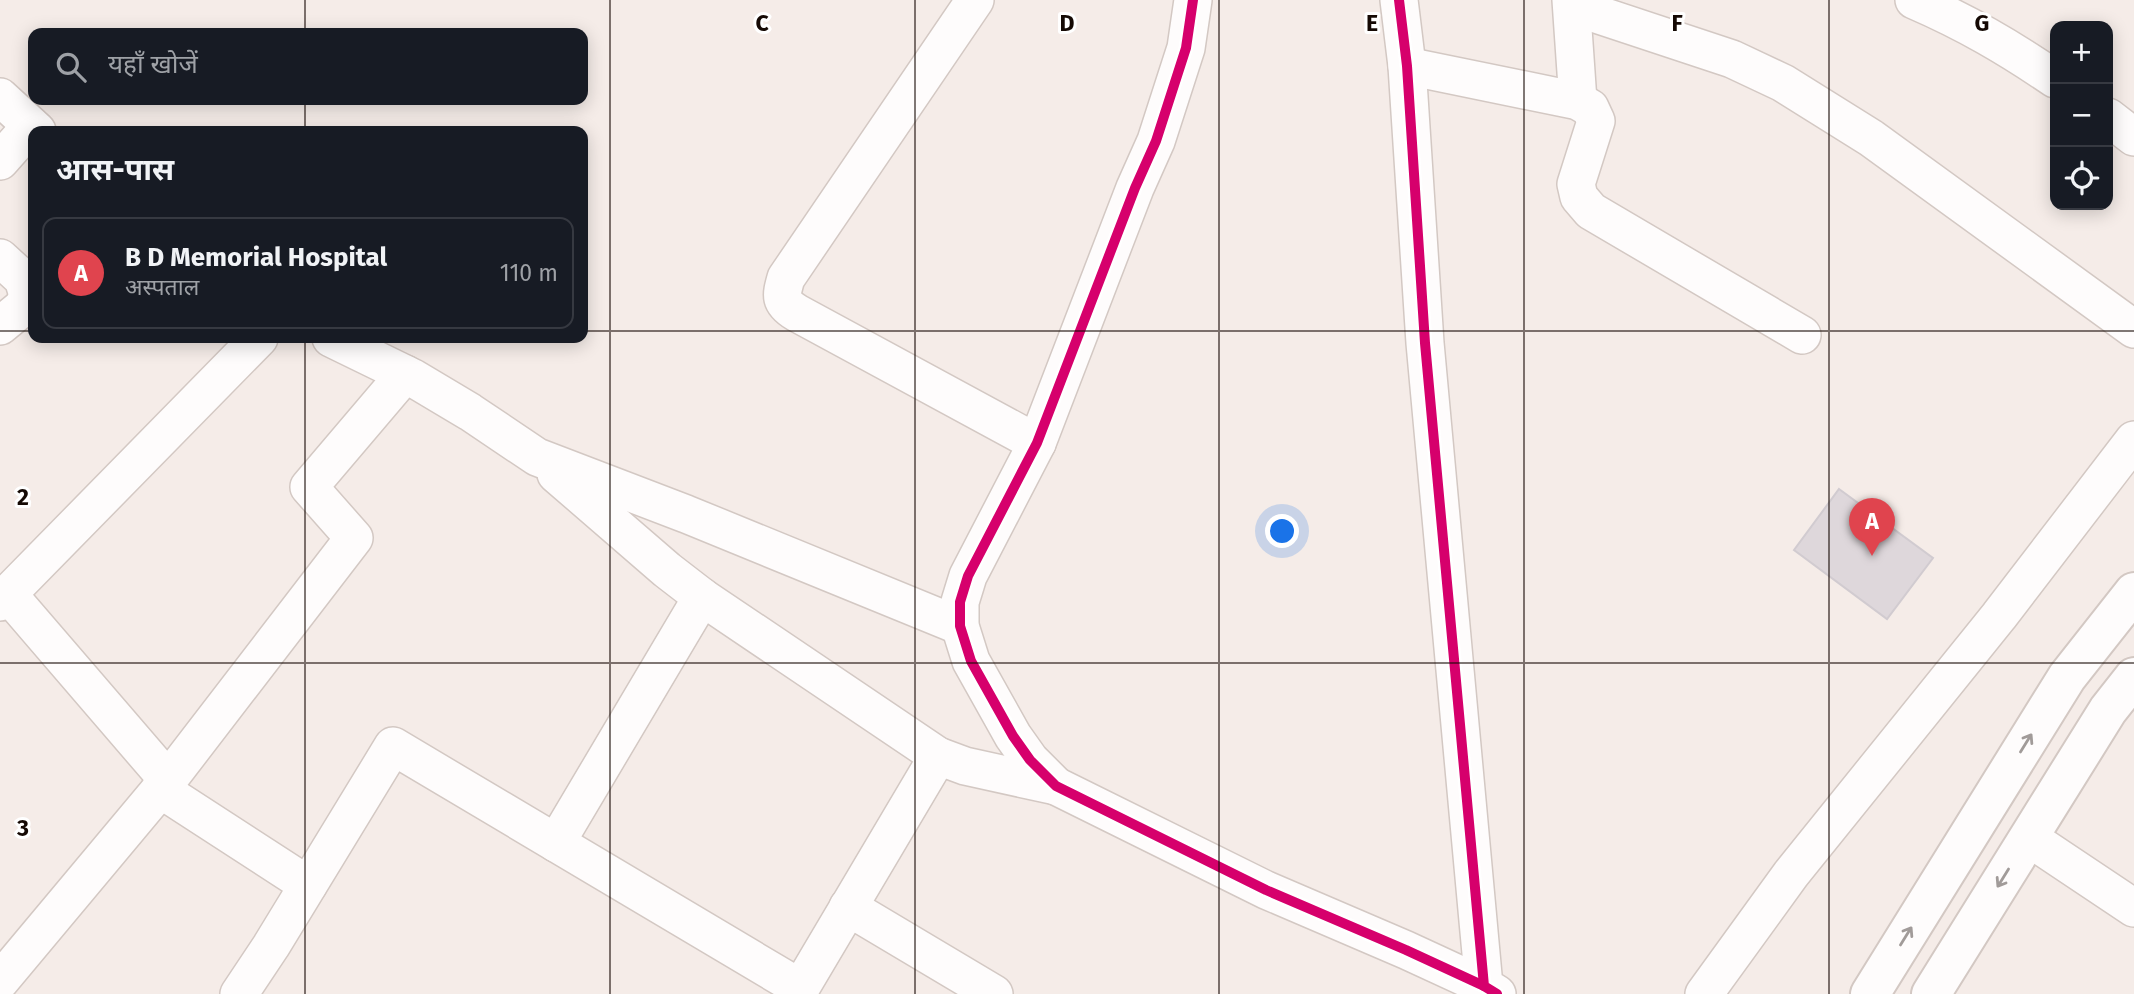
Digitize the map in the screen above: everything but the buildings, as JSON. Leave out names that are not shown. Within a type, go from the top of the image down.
[{"type":"main road","points":[[1870,994],[2067,677],[2134,592]]},
{"type":"main road","points":[[1931,994],[2108,710],[2134,677]]},
{"type":"street","points":[[975,0],[786,278],[781,295],[786,306],[796,313],[1037,443]]},
{"type":"street","points":[[1056,786],[1030,760],[1013,736],[971,661],[960,626],[960,601],[968,576],[1037,443],[1135,188],[1156,141],[1186,48],[1193,0]]},
{"type":"street","points":[[1399,0],[1407,66],[1425,343],[1491,990]]},
{"type":"street","points":[[1573,0],[1578,101]]},
{"type":"street","points":[[1573,0],[1593,13],[1732,59],[1783,83],[1871,138],[2134,329]]},
{"type":"street","points":[[1914,0],[1963,21],[2050,76]]},
{"type":"street","points":[[1407,66],[1578,101],[1590,108],[1595,121],[1576,184],[1579,197],[1591,211],[1802,335]]},
{"type":"street","points":[[0,97],[31,126]]},
{"type":"street","points":[[2113,121],[2134,137]]},
{"type":"street","points":[[0,161],[28,135]]},
{"type":"street","points":[[0,258],[23,279],[28,295],[23,307],[0,326]]},
{"type":"street","points":[[254,343],[4,598],[164,784],[308,885]]},
{"type":"street","points":[[341,343],[405,374],[470,412],[537,457],[702,597],[938,756],[965,766],[1056,786],[1266,890],[1491,990]]},
{"type":"street","points":[[0,981],[164,784],[354,538],[309,487],[405,374]]},
{"type":"street","points":[[1704,994],[1791,874],[1999,617],[2134,440]]},
{"type":"street","points":[[537,457],[686,514],[960,626]]},
{"type":"street","points":[[556,843],[702,597]]},
{"type":"street","points":[[239,994],[393,746],[798,991],[938,756]]},
{"type":"street","points":[[2029,838],[2134,908]]},
{"type":"street","points":[[848,907],[994,994]]},
{"type":"cycle path","points":[[1193,0],[1186,48],[1156,141],[1135,188],[1037,443],[968,576],[960,602],[960,626],[971,661],[1013,736],[1030,760],[1056,786],[1266,890],[1484,986]]},
{"type":"cycle path","points":[[1399,0],[1407,66],[1425,343],[1484,986],[1497,994]]},
{"type":"place","name":"B D Memorial Hospital","points":[[1872,556]]}]
